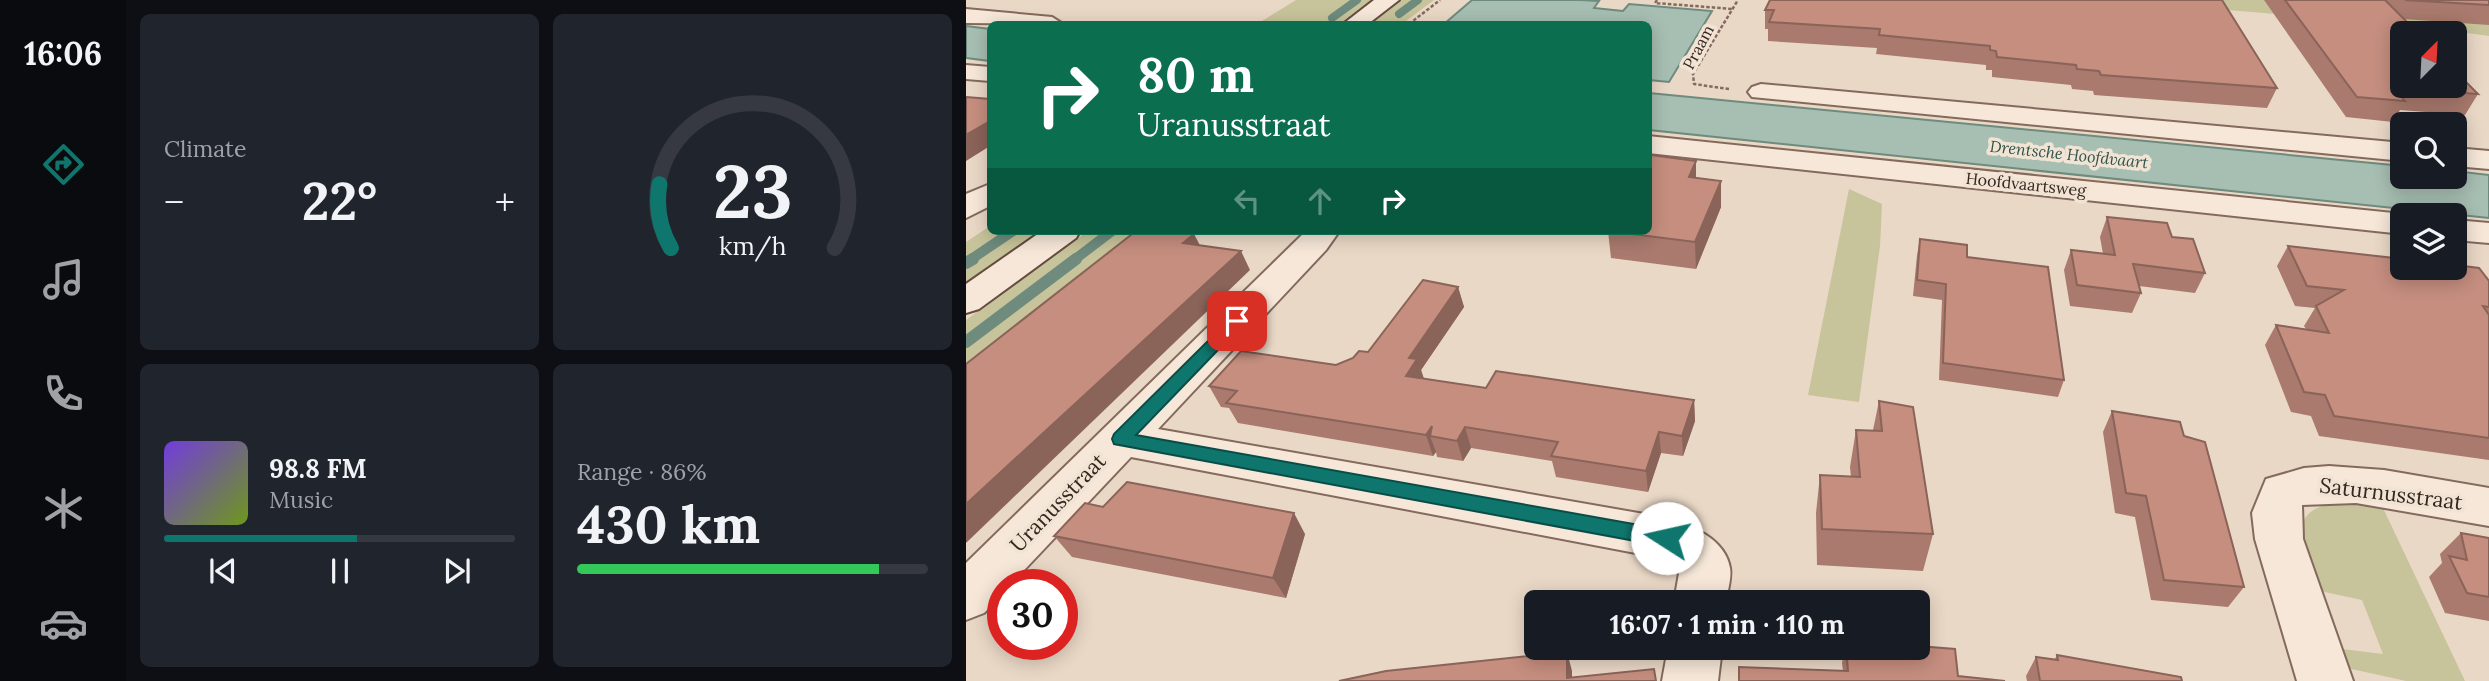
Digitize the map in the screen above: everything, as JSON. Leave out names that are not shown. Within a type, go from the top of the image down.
[{"type":"street","points":[[1358,21],[1388,0]]},
{"type":"street","points":[[966,16],[1020,21]]},
{"type":"street","points":[[966,72],[987,74]]},
{"type":"street","points":[[1761,92],[2390,151]]},
{"type":"street","name":"Hoofdvaartsweg","points":[[1652,145],[2390,223]]},
{"type":"street","points":[[2467,158],[2489,160]]},
{"type":"street","points":[[966,208],[987,195]]},
{"type":"street","points":[[2467,231],[2489,233]]},
{"type":"street","points":[[966,301],[1058,235]]},
{"type":"street","name":"Uranusstraat","points":[[966,597],[1320,235]]},
{"type":"street","name":"Uranusstraat","points":[[1121,439],[1667,538],[1687,546],[1704,568],[1701,590]]},
{"type":"street","name":"Saturnusstraat","points":[[2325,681],[2279,539],[2276,513],[2282,492],[2302,484],[2332,483],[2489,507]]},
{"type":"street","points":[[1690,681],[1693,660]]},
{"type":"path","points":[[1413,21],[1440,0]]},
{"type":"path","points":[[1657,0],[1655,3],[1733,9]]},
{"type":"path","name":"Praam","points":[[1738,0],[1693,75],[1694,84],[1708,88],[1761,92]]},
{"type":"shaded area","points":[[1296,0],[1374,0],[1344,21],[1262,21]]},
{"type":"shaded area","points":[[1399,0],[1434,0],[1406,21],[1370,21]]},
{"type":"shaded area","points":[[2222,0],[2489,0],[2489,36],[2468,33],[2468,21],[2390,21],[2390,23],[2227,10]]},
{"type":"shaded area","points":[[1849,189],[1882,204],[1880,246],[1859,402],[1808,395]]},
{"type":"shaded area","points":[[987,228],[987,235],[1038,235],[966,285],[966,242]]},
{"type":"shaded area","points":[[1083,235],[1148,235],[966,383],[966,320]]},
{"type":"shaded area","points":[[2342,501],[2383,508],[2465,681],[2406,681],[2347,668],[2342,649],[2383,654],[2362,600],[2320,591],[2303,546],[2301,533],[2303,522],[2309,513],[2322,506]]},
{"type":"water","points":[[1472,0],[1581,0],[1599,1],[1594,8],[1623,11],[1629,4],[1712,11],[1669,82],[1652,80],[1652,21],[1448,21]]},
{"type":"water","points":[[966,26],[987,29],[987,61],[966,58]]},
{"type":"water","name":"Drentsche Hoofdvaart","points":[[1652,93],[2390,165],[2390,189],[2467,189],[2467,172],[2489,175],[2489,218],[2467,216],[2467,203],[2390,203],[2390,208],[1652,130]]},
{"type":"building","points":[[1770,0],[2222,0],[2277,88],[2101,75],[2099,71],[2077,69],[2076,65],[1997,57],[1996,51],[1990,50],[1990,46],[1879,35],[1880,29],[1769,22],[1774,10],[1765,10]]},
{"type":"building","points":[[2285,0],[2385,0],[2406,21],[2390,21],[2390,98],[2402,98],[2405,101],[2357,97]]},
{"type":"building","points":[[2405,0],[2489,0],[2489,5]]},
{"type":"building","points":[[2468,84],[2478,94],[2468,93]]},
{"type":"building","points":[[966,97],[987,99],[987,123],[966,135]]},
{"type":"building","points":[[1652,155],[1696,161],[1689,177],[1721,181],[1695,242],[1640,235],[1652,235]]},
{"type":"building","points":[[2107,217],[2167,223],[2172,237],[2193,239],[2205,273],[2133,264],[2141,293],[2077,285],[2071,250],[2115,255]]},
{"type":"building","points":[[1131,235],[1193,235],[1183,243],[1241,251],[966,504],[966,364]]},
{"type":"building","points":[[1920,239],[1967,245],[1967,257],[2048,267],[2064,380],[1943,363],[1946,284],[1917,280]]},
{"type":"building","points":[[2288,246],[2390,258],[2390,280],[2467,280],[2467,266],[2479,268],[2489,281],[2489,307],[2483,306],[2489,315],[2489,438],[2334,416],[2325,395],[2304,392],[2276,325],[2329,333],[2316,306],[2344,290],[2307,286]]},
{"type":"building","points":[[1423,280],[1458,287],[1409,358],[1417,359],[1406,376],[1486,388],[1496,371],[1694,400],[1682,436],[1659,432],[1646,471],[1551,456],[1558,442],[1465,427],[1457,441],[1430,436],[1432,426],[1426,435],[1226,403],[1237,391],[1209,386],[1241,351],[1336,365],[1353,358],[1359,351],[1368,352]]},
{"type":"building","points":[[1879,401],[1913,407],[1933,534],[1822,529],[1820,475],[1860,477],[1856,430],[1882,431]]},
{"type":"building","points":[[2112,411],[2180,422],[2184,436],[2205,442],[2244,587],[2164,580],[2146,496],[2126,493]]},
{"type":"building","points":[[1127,482],[1294,513],[1273,578],[1054,536],[1085,503],[1103,507]]},
{"type":"building","points":[[2461,533],[2489,538],[2489,597],[2467,593],[2449,556],[2467,560]]},
{"type":"building","points":[[1930,647],[1955,649],[1958,676],[2005,681],[1739,681],[1739,667],[1848,671],[1847,660],[1930,660]]},
{"type":"building","points":[[2057,655],[2181,677],[2182,681],[2040,681],[2036,657],[2058,660]]},
{"type":"building","points":[[1524,657],[1524,660],[1567,660],[1567,678],[1654,669],[1656,681],[1339,681],[1386,671]]},
{"type":"waterway","points":[[1332,18],[1357,0]]},
{"type":"waterway","points":[[1399,14],[1418,0]]},
{"type":"waterway","points":[[970,260],[1007,235]]},
{"type":"waterway","points":[[1074,260],[1107,235]]},
{"type":"waterway","points":[[966,263],[973,259]]},
{"type":"waterway","points":[[966,342],[1076,259]]},
{"type":"route","points":[[1237,321],[1121,439],[1667,538]]}]
